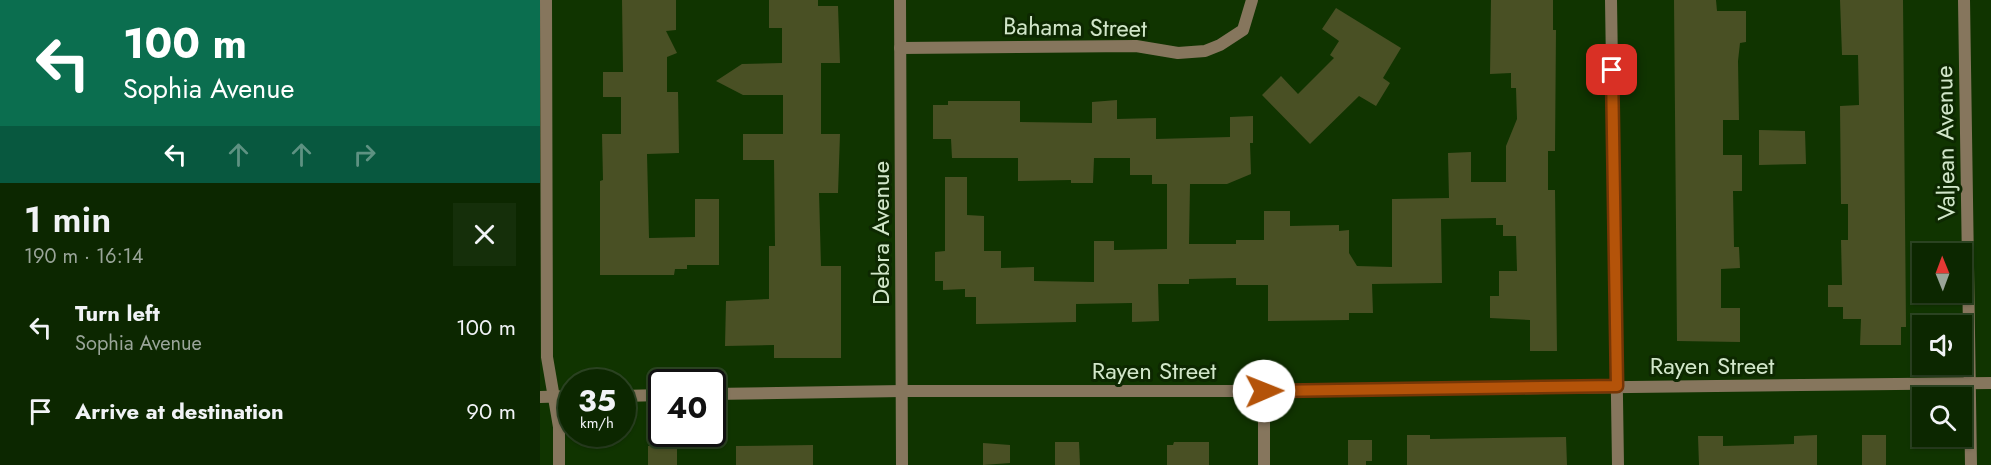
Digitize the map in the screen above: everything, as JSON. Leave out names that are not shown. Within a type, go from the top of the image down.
[{"type":"street","points":[[546,0],[547,357],[559,427],[559,465]]},
{"type":"street","name":"Debra Avenue","points":[[900,0],[902,465]]},
{"type":"street","name":"Bahama Street","points":[[900,48],[1136,46],[1178,53],[1206,51],[1243,30],[1252,0]]},
{"type":"street","points":[[1611,0],[1618,465]]},
{"type":"street","name":"Valjean Avenue","points":[[1964,0],[1971,465]]},
{"type":"street","name":"Rayen Street","points":[[726,394],[902,391],[1264,391],[1991,383]]},
{"type":"street","points":[[1264,391],[1264,465]]},
{"type":"street","points":[[540,397],[558,396]]},
{"type":"building","points":[[622,0],[676,0],[676,30],[666,31],[677,53],[667,57],[667,92],[678,92],[679,153],[647,154],[649,238],[695,237],[695,199],[719,199],[719,265],[687,265],[687,269],[675,269],[674,275],[600,275],[602,134],[621,134],[621,97],[603,97],[603,72],[623,72]]},
{"type":"building","points":[[769,0],[818,0],[818,6],[838,6],[840,63],[821,63],[821,134],[840,134],[838,193],[819,193],[821,266],[841,266],[841,358],[774,358],[774,345],[725,346],[726,301],[769,299],[769,246],[775,246],[774,160],[743,160],[743,134],[783,134],[783,95],[743,95],[716,81],[742,64],[782,63],[782,28],[769,28]]},
{"type":"building","points":[[1491,0],[1553,0],[1553,30],[1556,30],[1555,151],[1548,151],[1548,190],[1555,190],[1557,351],[1530,351],[1530,320],[1490,318],[1490,296],[1499,296],[1499,271],[1517,271],[1516,236],[1503,236],[1503,225],[1496,225],[1496,218],[1441,219],[1442,283],[1372,284],[1373,313],[1349,313],[1349,320],[1268,321],[1268,285],[1236,285],[1236,278],[1189,279],[1189,284],[1158,284],[1159,321],[1132,322],[1132,303],[1076,304],[1076,322],[976,324],[976,297],[965,297],[965,289],[943,290],[943,281],[935,281],[935,252],[945,251],[945,177],[967,177],[967,215],[984,216],[984,251],[1001,251],[1001,268],[1034,267],[1034,281],[1094,282],[1094,241],[1114,241],[1114,250],[1167,249],[1167,184],[1152,184],[1152,175],[1130,175],[1130,158],[1094,158],[1093,183],[1071,183],[1071,180],[1018,181],[1018,158],[952,158],[951,139],[933,139],[933,105],[948,105],[948,101],[1020,101],[1020,122],[1092,123],[1092,102],[1117,100],[1117,119],[1156,118],[1156,139],[1230,137],[1230,117],[1253,116],[1253,143],[1250,143],[1251,174],[1227,184],[1190,184],[1189,244],[1236,244],[1236,240],[1264,240],[1264,211],[1290,211],[1290,226],[1339,225],[1339,231],[1349,230],[1349,253],[1357,266],[1392,267],[1392,199],[1449,198],[1448,153],[1471,152],[1471,182],[1506,182],[1506,146],[1517,119],[1516,88],[1511,88],[1511,73],[1490,74]]},
{"type":"building","points":[[1674,0],[1716,0],[1717,11],[1746,11],[1746,42],[1740,43],[1738,61],[1739,120],[1723,120],[1723,155],[1742,155],[1742,191],[1733,191],[1734,247],[1739,247],[1740,268],[1721,269],[1721,308],[1740,308],[1740,342],[1677,341]]},
{"type":"building","points":[[1840,0],[1903,0],[1906,327],[1901,327],[1901,345],[1860,345],[1861,319],[1843,319],[1843,307],[1828,307],[1828,285],[1842,285],[1841,240],[1848,240],[1848,204],[1841,204],[1840,106],[1859,105],[1858,55],[1842,55]]},
{"type":"building","points":[[1336,8],[1401,48],[1383,78],[1390,83],[1376,106],[1359,96],[1310,144],[1262,95],[1281,76],[1298,94],[1334,58],[1330,55],[1339,41],[1322,29]]},
{"type":"building","points":[[1759,130],[1805,131],[1806,164],[1759,165]]},
{"type":"building","points":[[1407,435],[1430,435],[1430,439],[1566,437],[1567,465],[1407,465]]},
{"type":"building","points":[[1817,435],[1817,465],[1699,465],[1698,436],[1723,436],[1723,446],[1794,444],[1794,436]]},
{"type":"building","points":[[1862,435],[1886,435],[1886,465],[1862,465]]},
{"type":"building","points":[[1348,440],[1372,440],[1372,461],[1366,461],[1366,465],[1348,465]]},
{"type":"building","points":[[1055,442],[1079,442],[1080,465],[1055,465]]},
{"type":"building","points":[[1174,442],[1209,442],[1209,465],[1167,465],[1167,445],[1173,445]]},
{"type":"building","points":[[983,443],[1010,445],[1010,463],[983,465]]},
{"type":"building","points":[[813,445],[813,465],[736,465],[736,446]]},
{"type":"building","points":[[648,447],[677,447],[677,465],[648,465]]},
{"type":"route","points":[[1264,391],[1617,386],[1612,70]]}]
